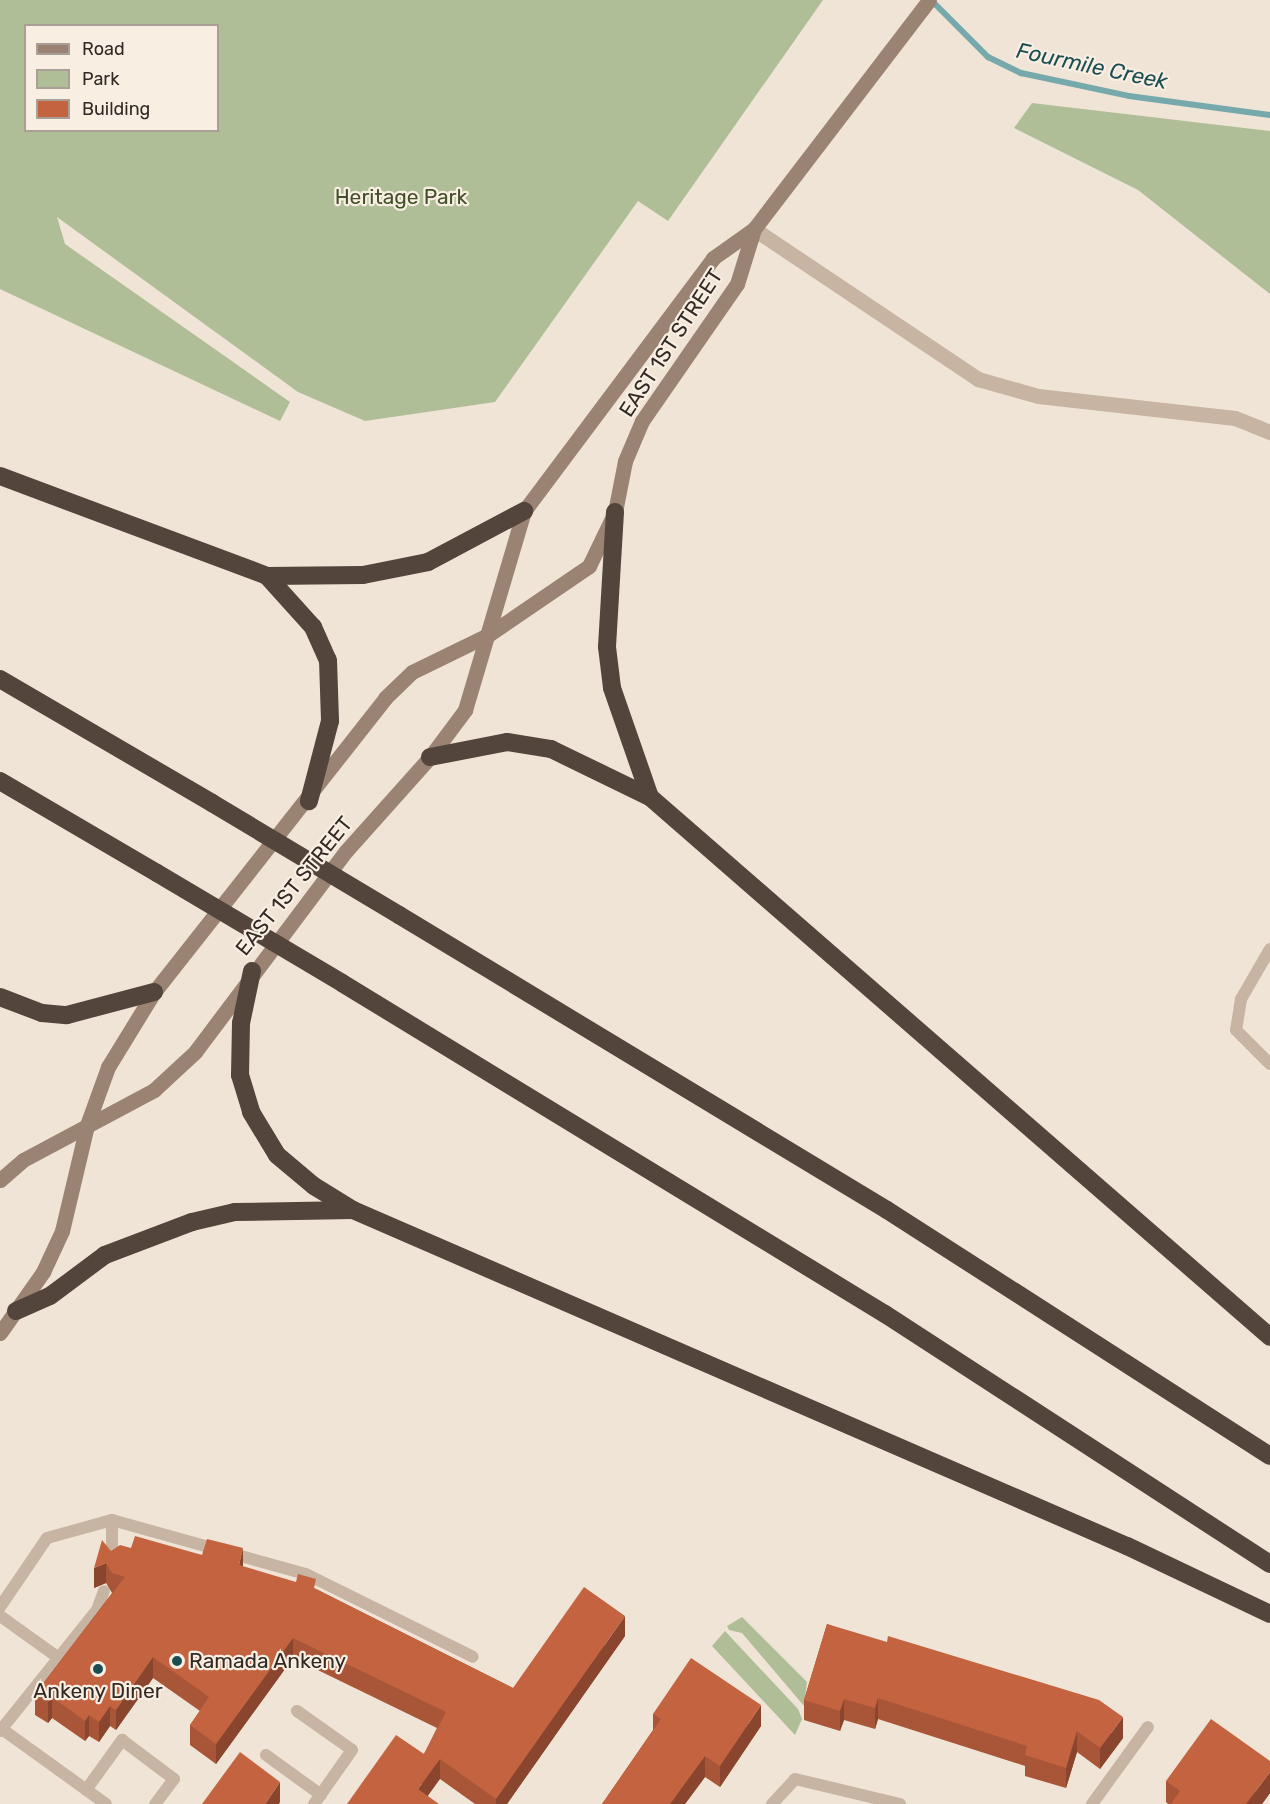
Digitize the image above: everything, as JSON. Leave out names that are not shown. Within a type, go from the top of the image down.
[{"type":"highway","points":[[0,476],[267,576],[363,575],[428,562],[524,511]]},
{"type":"highway","points":[[615,512],[607,647],[612,688],[650,797]]},
{"type":"highway","points":[[267,576],[313,627],[328,660],[330,721],[309,801]]},
{"type":"highway","points":[[0,679],[399,915],[886,1210],[1270,1456]]},
{"type":"highway","points":[[430,757],[507,741],[551,749],[650,797],[1270,1336]]},
{"type":"highway","points":[[0,781],[342,984],[885,1314],[1270,1564]]},
{"type":"highway","points":[[252,971],[242,1023],[240,1075],[251,1112],[277,1155],[353,1210],[1127,1546],[1270,1614]]},
{"type":"highway","points":[[0,997],[42,1013],[67,1016],[154,992]]},
{"type":"highway","points":[[16,1311],[51,1296],[105,1255],[192,1222],[236,1212],[353,1210]]},
{"type":"main road","name":"EAST 1ST STREET","points":[[0,1180],[23,1160],[154,1089],[195,1052],[252,971],[430,757],[465,710],[524,511],[713,258],[754,229],[869,84],[929,0]]},
{"type":"main road","name":"EAST 1ST STREET","points":[[0,1333],[16,1311],[62,1231],[87,1125],[108,1067],[154,992],[309,801],[362,726],[412,672],[488,635],[589,566],[615,512],[625,461],[642,421],[737,284],[754,229]]},
{"type":"street","points":[[754,229],[978,379],[1038,396],[1235,418],[1270,432]]},
{"type":"lane","points":[[1270,949],[1241,999],[1236,1030],[1270,1064]]},
{"type":"lane","points":[[112,1520],[112,1563]]},
{"type":"lane","points":[[0,1607],[47,1538],[112,1520],[306,1574],[473,1657]]},
{"type":"lane","points":[[104,1591],[97,1610],[56,1656],[1,1730],[106,1804]]},
{"type":"lane","points":[[0,1616],[56,1656]]},
{"type":"lane","points":[[266,1755],[318,1799],[352,1750],[297,1711]]},
{"type":"lane","points":[[1092,1804],[1148,1727]]},
{"type":"lane","points":[[86,1790],[122,1740],[174,1779],[155,1804]]},
{"type":"lane","points":[[772,1804],[795,1779],[900,1804]]},
{"type":"green space","name":"Heritage Park","points":[[0,0],[823,0],[668,221],[638,201],[495,402],[365,421],[298,392],[57,217],[65,244],[290,402],[280,421],[0,289]]},
{"type":"green space","points":[[1032,103],[1270,131],[1270,294],[1138,190],[1014,128]]},
{"type":"green space","points":[[742,1617],[807,1682],[804,1706],[742,1633],[729,1630],[727,1626]]},
{"type":"green space","points":[[725,1631],[798,1709],[802,1719],[795,1735],[712,1646]]},
{"type":"building","points":[[135,1536],[202,1555],[207,1539],[243,1548],[239,1565],[296,1582],[298,1574],[316,1579],[314,1588],[513,1688],[584,1587],[625,1616],[496,1799],[440,1759],[418,1789],[439,1804],[347,1804],[396,1735],[424,1754],[446,1712],[293,1638],[216,1744],[190,1725],[209,1697],[153,1657],[116,1710],[110,1706],[99,1722],[89,1715],[85,1721],[52,1697],[48,1702],[35,1694],[125,1577],[112,1573],[106,1563],[94,1568],[102,1540],[111,1551],[120,1545],[131,1548]]},
{"type":"building","points":[[827,1624],[887,1642],[888,1636],[1099,1700],[1123,1717],[1100,1748],[1077,1731],[1066,1768],[1025,1755],[1027,1746],[878,1698],[875,1708],[844,1699],[840,1711],[804,1700]]},
{"type":"building","points":[[691,1658],[761,1705],[720,1766],[705,1756],[670,1804],[602,1804],[661,1719],[653,1714]]},
{"type":"building","points":[[1211,1719],[1270,1761],[1270,1772],[1246,1804],[1171,1804],[1180,1791],[1166,1781]]},
{"type":"building","points":[[240,1752],[280,1782],[265,1804],[202,1804]]},
{"type":"waterway","name":"Fourmile Creek","points":[[931,0],[988,57],[1021,73],[1129,96],[1270,115]]},
{"type":"place","name":"Ramada Ankeny","points":[[177,1661]]},
{"type":"place","name":"Ankeny Diner","points":[[98,1669]]}]
